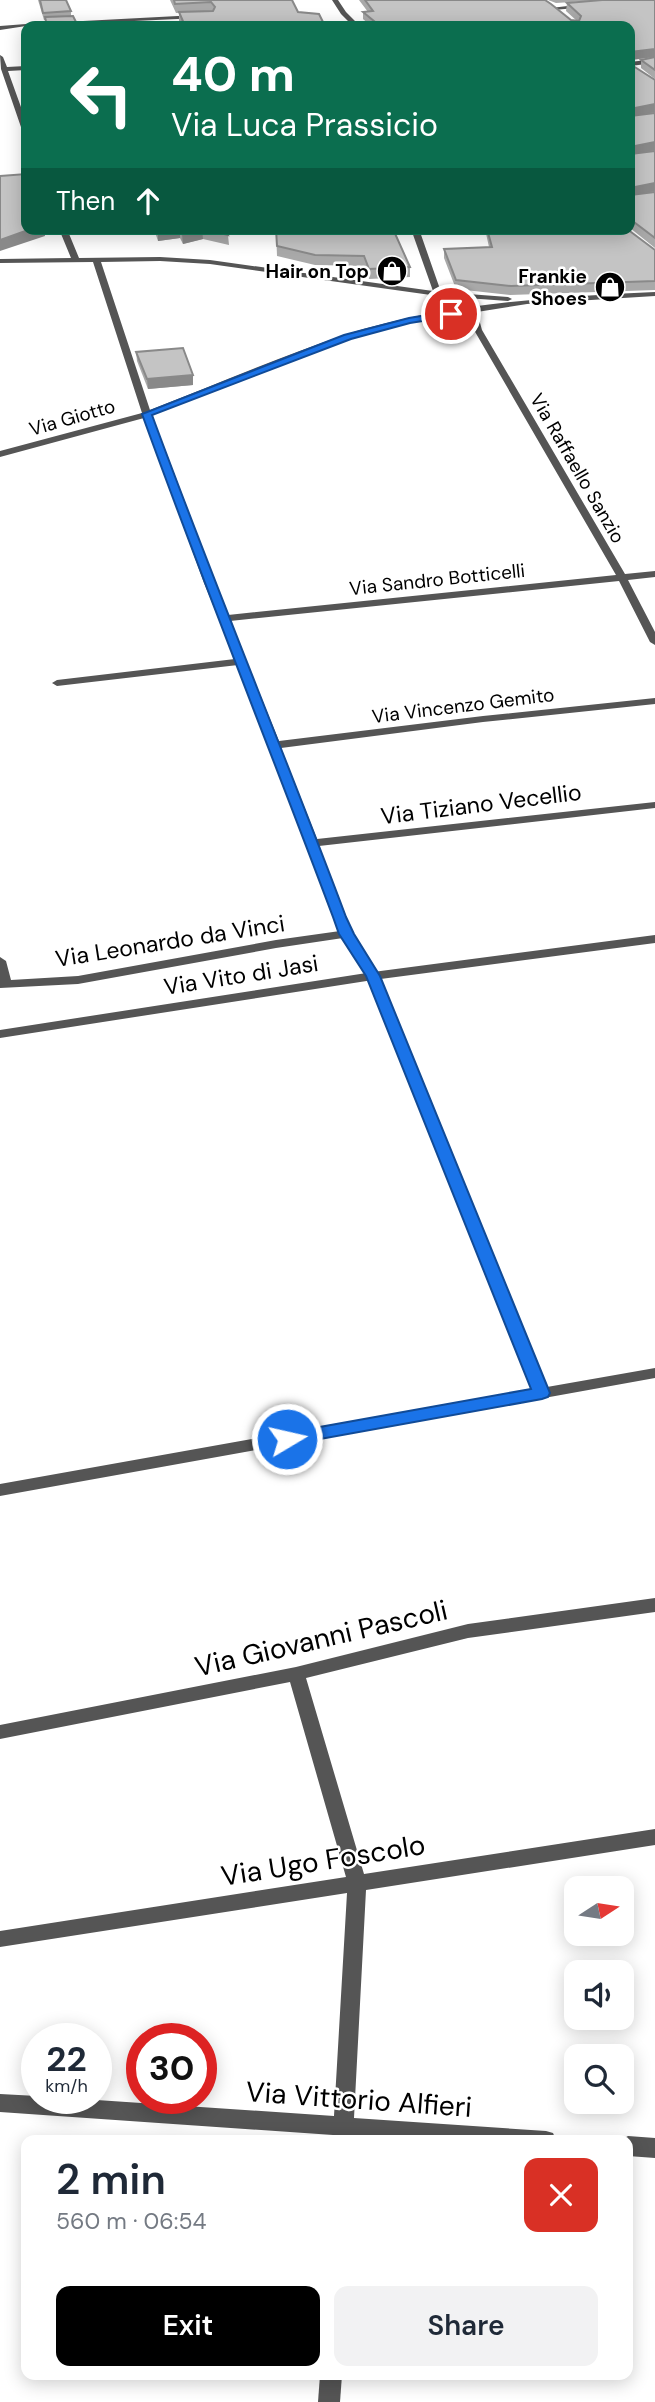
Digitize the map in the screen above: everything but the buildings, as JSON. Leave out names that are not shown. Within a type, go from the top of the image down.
[{"type":"street","points":[[335,0],[352,21]]},
{"type":"street","points":[[546,5],[563,15]]},
{"type":"street","points":[[554,8],[595,5]]},
{"type":"street","points":[[120,21],[211,16]]},
{"type":"street","points":[[0,28],[21,26]]},
{"type":"street","points":[[0,57],[21,116]]},
{"type":"street","points":[[635,64],[655,61]]},
{"type":"street","points":[[4,69],[21,68]]},
{"type":"street","points":[[66,235],[76,260]]},
{"type":"street","points":[[417,235],[438,294]]},
{"type":"street","points":[[96,260],[147,414],[223,619],[242,661],[346,934],[373,976],[542,1393]]},
{"type":"street","points":[[0,261],[210,262],[438,294],[527,301],[655,295]]},
{"type":"street","name":"Via Giotto","points":[[0,454],[147,414],[348,337],[409,321],[527,301]]},
{"type":"street","name":"Via Raffaello Sanzio","points":[[472,311],[478,330],[622,578],[655,642]]},
{"type":"street","name":"Via Sandro Botticelli","points":[[223,619],[655,574]]},
{"type":"street","points":[[57,683],[242,661]]},
{"type":"street","name":"Via Vincenzo Gemito","points":[[275,746],[655,701]]},
{"type":"street","name":"Via Tiziano Vecellio","points":[[312,844],[655,805]]},
{"type":"street","name":"Via Leonardo da Vinci","points":[[3,983],[78,980],[346,934]]},
{"type":"street","name":"Via Vito di Jasi","points":[[0,1034],[373,976],[655,939]]},
{"type":"street","points":[[0,961],[3,983]]},
{"type":"street","points":[[0,1490],[655,1373]]},
{"type":"street","name":"Via Giovanni Pascoli","points":[[0,1732],[296,1674],[468,1631],[655,1605]]},
{"type":"street","points":[[296,1674],[357,1883],[344,2133]]},
{"type":"street","name":"Via Ugo Foscolo","points":[[0,1939],[655,1837]]},
{"type":"street","name":"Via Vittorio Alfieri","points":[[0,2103],[344,2133],[402,2135]]},
{"type":"street","points":[[633,2146],[655,2148]]},
{"type":"street","points":[[329,2402],[331,2380]]},
{"type":"place","name":"Hair on Top","points":[[392,271]]},
{"type":"place","name":"Frankie Shoes","points":[[610,287]]},
{"type":"route","points":[[287,1439],[542,1393],[373,976],[346,934],[260,706],[209,583],[147,414],[348,337],[409,321],[451,314]]}]
